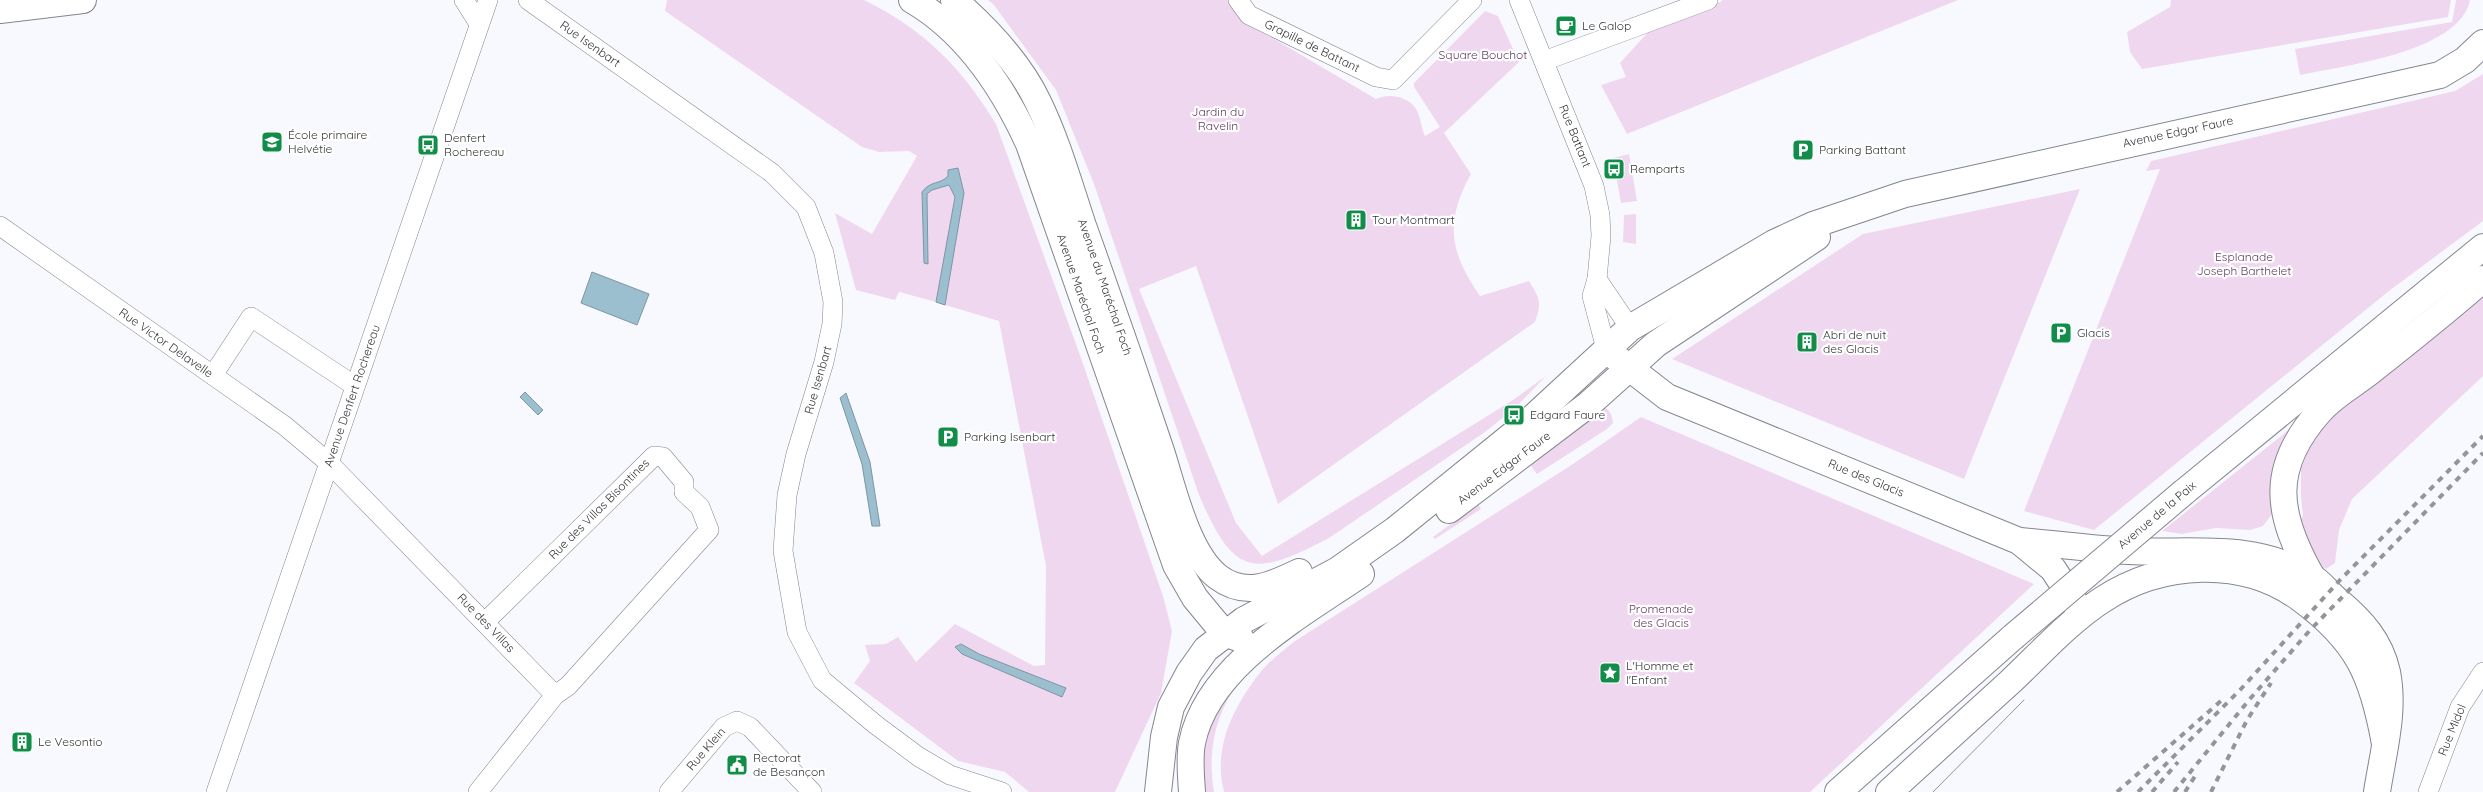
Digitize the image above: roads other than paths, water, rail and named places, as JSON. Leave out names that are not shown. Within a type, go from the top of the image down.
[{"type":"main road","points":[[0,10],[83,0]]},
{"type":"main road","name":"Avenue Maréchal Foch","points":[[912,0],[950,28],[971,50],[994,79],[1013,110],[1029,144],[1176,565],[1213,633]]},
{"type":"main road","name":"Avenue du Maréchal Foch","points":[[954,0],[980,22],[1010,60],[1037,100],[1122,334],[1183,518],[1206,564],[1218,577],[1233,586]]},
{"type":"main road","name":"Avenue Edgar Faure","points":[[1213,633],[1252,616],[1338,570],[1395,530],[1460,479],[1526,424],[1630,328],[1774,243],[1812,225],[1864,206],[1905,194],[2023,166],[2440,75],[2465,60],[2483,43]]},
{"type":"main road","name":"Avenue Edgar Faure","points":[[1262,641],[1403,546],[1589,404],[1628,367],[1656,344],[1864,206]]},
{"type":"main road","name":"Avenue de la Paix","points":[[1838,792],[2013,637],[2184,492],[2483,247]]},
{"type":"main road","points":[[2312,577],[2291,537],[2284,513],[2284,475],[2295,446],[2321,410],[2483,279]]},
{"type":"main road","points":[[1628,367],[1630,328]]},
{"type":"main road","name":"Rue des Glacis","points":[[1606,349],[1667,397],[2020,541],[2053,570],[2083,616]]},
{"type":"main road","name":"Avenue Edgar Faure","points":[[1233,586],[1255,590],[1301,572],[1460,479]]},
{"type":"main road","points":[[2020,541],[2130,551],[2252,554],[2282,562],[2312,577],[2361,621],[2378,645],[2386,671],[2389,713],[2377,792]]},
{"type":"main road","points":[[1889,792],[2103,600],[2152,576],[2181,569],[2210,568],[2258,577],[2296,595],[2330,622],[2356,653],[2369,676],[2375,695],[2384,744]]},
{"type":"main road","points":[[1158,792],[1164,737],[1171,707],[1213,633],[1243,640],[1262,641]]},
{"type":"main road","points":[[1192,792],[1190,762],[1192,742],[1198,723],[1214,694],[1229,674],[1262,641]]},
{"type":"street","points":[[464,0],[479,24]]},
{"type":"street","name":"Avenue Denfert Rochereau","points":[[216,792],[488,0]]},
{"type":"street","name":"Rue Isenbart","points":[[528,0],[772,173],[806,207],[824,253],[832,302],[832,324],[824,362],[791,470],[784,520],[783,550],[797,632],[822,680],[919,757],[950,775],[1002,792]]},
{"type":"street","name":"Grapille de Battant","points":[[1238,0],[1250,15],[1376,77],[1393,80],[1472,0]]},
{"type":"street","name":"Rue Battant","points":[[1519,0],[1594,186],[1600,215],[1597,279],[1592,296],[1606,349]]},
{"type":"street","points":[[1544,61],[1708,0]]},
{"type":"street","name":"Rue Victor Delavelle","points":[[0,226],[285,426],[329,463]]},
{"type":"street","points":[[1597,279],[1630,328]]},
{"type":"street","points":[[213,375],[252,317],[356,386]]},
{"type":"street","name":"Rue des Villas Bisontines","points":[[485,622],[654,456],[663,457],[684,482],[684,492],[700,507],[709,530],[568,686],[556,695]]},
{"type":"street","name":"Rue des Villas","points":[[329,463],[556,695]]},
{"type":"street","name":"Rue Midol","points":[[2428,792],[2460,707],[2483,672]]},
{"type":"street","points":[[478,792],[556,695]]},
{"type":"street","name":"Rue Klein","points":[[669,792],[724,726],[737,721],[750,728],[812,792]]},
{"type":"water","points":[[958,168],[964,193],[945,305],[936,302],[955,197],[949,185],[932,190],[927,194],[928,264],[924,263],[922,192],[925,188],[945,179],[948,176],[948,170]]},
{"type":"water","points":[[592,272],[649,294],[637,325],[581,303]]},
{"type":"water","points":[[525,392],[543,410],[538,415],[520,397]]},
{"type":"water","points":[[846,393],[870,462],[880,526],[872,526],[862,464],[840,398]]},
{"type":"water","points":[[961,644],[979,654],[1066,688],[1062,697],[962,654],[955,647]]},
{"type":"tram line","points":[[1933,792],[2024,700]]},
{"type":"railway","points":[[2138,792],[2240,690],[2340,580],[2483,436]]},
{"type":"railway","points":[[2174,792],[2249,700],[2311,629],[2483,453]]},
{"type":"railway","points":[[2211,792],[2247,720],[2271,683]]},
{"type":"railway","points":[[2117,792],[2222,700]]},
{"type":"railway","points":[[2152,792],[2178,762]]},
{"type":"railway","points":[[2185,792],[2197,773]]},
{"type":"place","name":"Le Galop","points":[[1566,26]]},
{"type":"place","name":"École primaire Helvétie","points":[[272,142]]},
{"type":"place","name":"Denfert Rochereau","points":[[428,145]]},
{"type":"place","name":"Parking Battant","points":[[1803,150]]},
{"type":"place","name":"Remparts","points":[[1614,169]]},
{"type":"place","name":"Tour Montmart","points":[[1356,220]]},
{"type":"place","name":"Glacis","points":[[2061,333]]},
{"type":"place","name":"Abri de nuit des Glacis","points":[[1807,342]]},
{"type":"place","name":"Edgard Faure","points":[[1514,415]]},
{"type":"place","name":"Parking Isenbart","points":[[948,437]]},
{"type":"place","name":"L'Homme et l'Enfant","points":[[1610,673]]},
{"type":"place","name":"Le Vesontio","points":[[22,742]]},
{"type":"place","name":"Rectorat de Besançon","points":[[737,765]]},
{"type":"park label","name":"Square Bouchot","points":[[1483,55]]},
{"type":"park label","name":"Jardin du Ravelin","points":[[1218,119]]},
{"type":"park label","name":"Esplanade Joseph Barthelet","points":[[2244,264]]},
{"type":"park label","name":"Promenade des Glacis","points":[[1661,616]]}]
